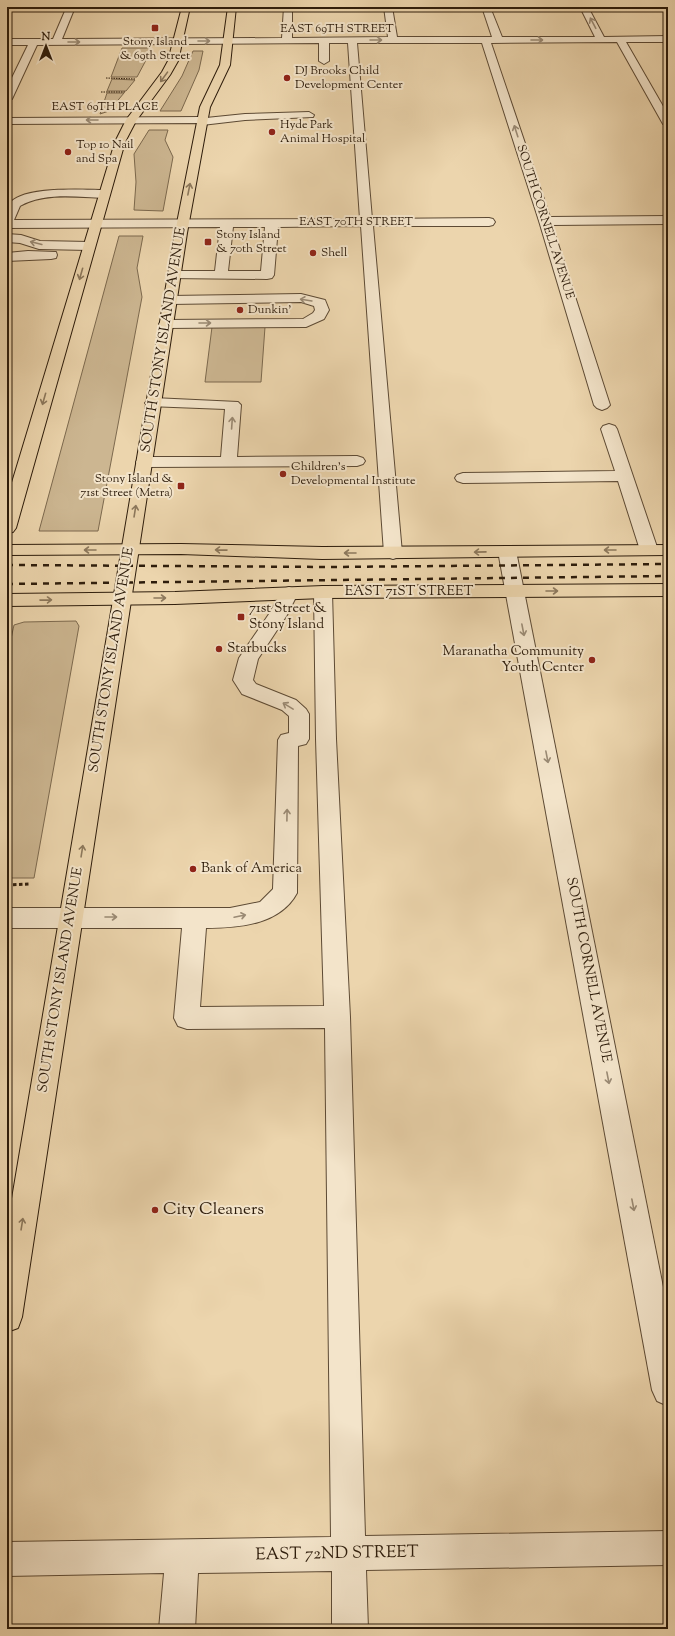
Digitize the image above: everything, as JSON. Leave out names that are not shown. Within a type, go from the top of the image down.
[{"type":"main road","points":[[7,528],[95,223],[120,142],[131,120],[167,73],[173,61],[186,7]]},
{"type":"main road","name":"SOUTH STONY ISLAND AVENUE","points":[[7,1318],[174,275],[202,121],[209,96],[225,65],[232,7]]},
{"type":"main road","points":[[7,550],[393,553],[668,550]]},
{"type":"main road","name":"EAST 71ST STREET","points":[[7,600],[323,592],[668,590]]},
{"type":"street","points":[[287,41],[288,7]]},
{"type":"street","points":[[388,7],[393,40]]},
{"type":"street","points":[[486,7],[498,40]]},
{"type":"street","points":[[584,7],[601,39]]},
{"type":"street","points":[[7,8],[71,8],[56,42]]},
{"type":"street","points":[[620,39],[668,124]]},
{"type":"street","name":"EAST 69TH STREET","points":[[7,42],[668,39]]},
{"type":"street","points":[[352,40],[393,553]]},
{"type":"street","name":"SOUTH CORNELL AVENUE","points":[[486,40],[545,221],[602,405]]},
{"type":"street","points":[[322,58],[324,41]]},
{"type":"street","points":[[7,99],[12,78],[34,42]]},
{"type":"street","name":"EAST 69TH PLACE","points":[[7,121],[202,121],[245,117],[309,115]]},
{"type":"street","points":[[7,223],[14,204],[24,199],[51,194],[104,194]]},
{"type":"street","points":[[545,221],[668,220]]},
{"type":"street","name":"EAST 70TH STREET","points":[[7,223],[490,222]]},
{"type":"street","points":[[220,275],[227,223]]},
{"type":"street","points":[[174,275],[267,275],[272,223]]},
{"type":"street","points":[[7,238],[21,239],[39,244],[88,250]]},
{"type":"street","points":[[8,257],[88,250]]},
{"type":"street","points":[[166,324],[306,323],[319,316],[322,310],[320,303],[302,298],[170,300]]},
{"type":"street","points":[[153,403],[233,405],[229,462]]},
{"type":"street","points":[[609,429],[650,550]]},
{"type":"street","points":[[144,462],[357,461]]},
{"type":"street","points":[[463,478],[625,476]]},
{"type":"street","name":"SOUTH CORNELL AVENUE","points":[[507,551],[516,591],[668,1390]]},
{"type":"street","points":[[323,592],[326,732],[337,1017],[350,1629]]},
{"type":"street","points":[[7,918],[230,918],[267,910],[285,893],[294,739],[299,714],[289,705],[249,689],[243,680],[249,658],[278,615],[289,593]]},
{"type":"street","points":[[195,918],[187,1018],[337,1017]]},
{"type":"street","name":"EAST 72ND STREET","points":[[7,1559],[668,1548]]},
{"type":"street","points":[[177,1629],[182,1556]]},
{"type":"path","points":[[106,78],[138,79]]},
{"type":"path","points":[[101,92],[127,92]]},
{"type":"path","points":[[7,885],[30,884]]},
{"type":"shaded area","points":[[122,48],[150,48],[137,77],[111,77]]},
{"type":"shaded area","points":[[193,51],[203,51],[199,70],[181,111],[160,111],[182,76]]},
{"type":"shaded area","points":[[112,79],[135,80],[126,91],[107,91]]},
{"type":"shaded area","points":[[107,93],[124,93],[109,111],[100,114]]},
{"type":"shaded area","points":[[149,130],[168,130],[165,140],[173,157],[163,211],[134,210],[136,182],[134,154]]},
{"type":"shaded area","points":[[119,236],[143,236],[137,268],[142,297],[98,531],[39,531]]},
{"type":"shaded area","points":[[212,327],[265,327],[261,382],[205,382]]},
{"type":"shaded area","points":[[76,621],[79,626],[34,878],[7,878],[7,657],[14,625],[24,622]]},
{"type":"railway","points":[[7,565],[330,567],[668,564]]},
{"type":"railway","points":[[7,584],[668,576]]},
{"type":"place","name":"Stony Island & 69th Street","points":[[155,28]]},
{"type":"place","name":"DJ Brooks Child Development Center","points":[[287,78]]},
{"type":"place","name":"Hyde Park Animal Hospital","points":[[272,132]]},
{"type":"place","name":"Top 10 Nail and Spa","points":[[68,152]]},
{"type":"place","name":"Stony Island & 70th Street","points":[[208,242]]},
{"type":"place","name":"Shell","points":[[313,253]]},
{"type":"place","name":"Dunkin'","points":[[240,310]]},
{"type":"place","name":"Children's Developmental Institute","points":[[283,474]]},
{"type":"place","name":"Stony Island & 71st Street (Metra)","points":[[181,486]]},
{"type":"place","name":"71st Street & Stony Island","points":[[241,617]]},
{"type":"place","name":"Starbucks","points":[[219,649]]},
{"type":"place","name":"Maranatha Community Youth Center","points":[[592,660]]},
{"type":"place","name":"Bank of America","points":[[193,869]]},
{"type":"place","name":"City Cleaners","points":[[155,1210]]}]
